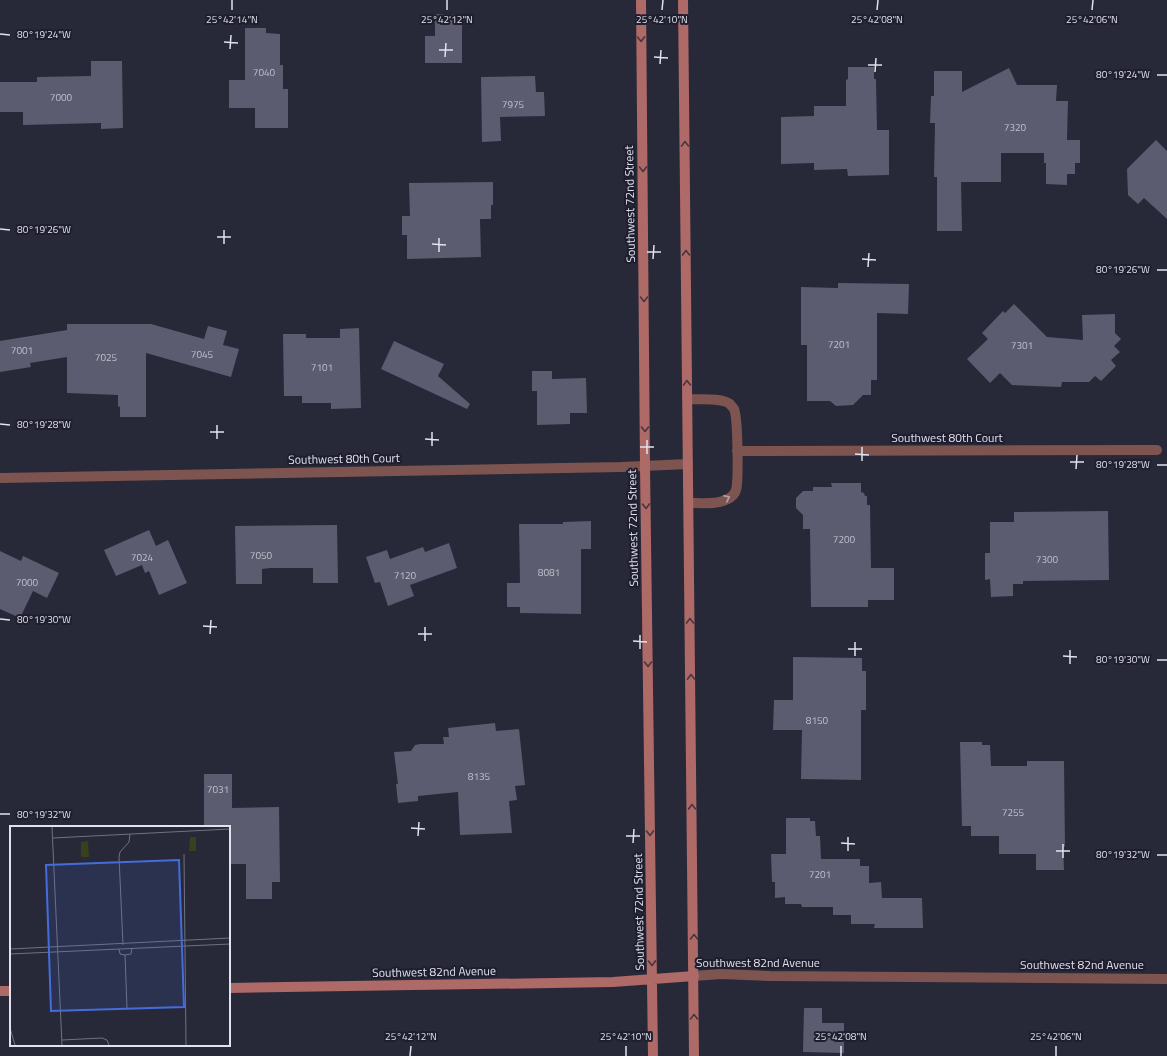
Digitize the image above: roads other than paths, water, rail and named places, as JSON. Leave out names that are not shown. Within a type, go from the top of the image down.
[{"type":"main road","name":"Southwest 72nd Street","points":[[641,0],[645,467],[653,1056]]},
{"type":"main road","points":[[683,0],[694,1056]]},
{"type":"main road","name":"Southwest 82nd Avenue","points":[[230,988],[605,982],[653,980],[694,976]]},
{"type":"street","points":[[688,399],[723,400],[730,404],[734,409],[736,417],[737,450],[737,484],[735,493],[732,497],[724,501],[689,503]]},
{"type":"street","name":"Southwest 80th Court","points":[[737,450],[1157,450]]},
{"type":"street","name":"Southwest 80th Court","points":[[0,478],[645,467],[688,464]]},
{"type":"street","name":"Southwest 82nd Avenue","points":[[694,976],[731,974],[786,976],[1167,979]]}]
